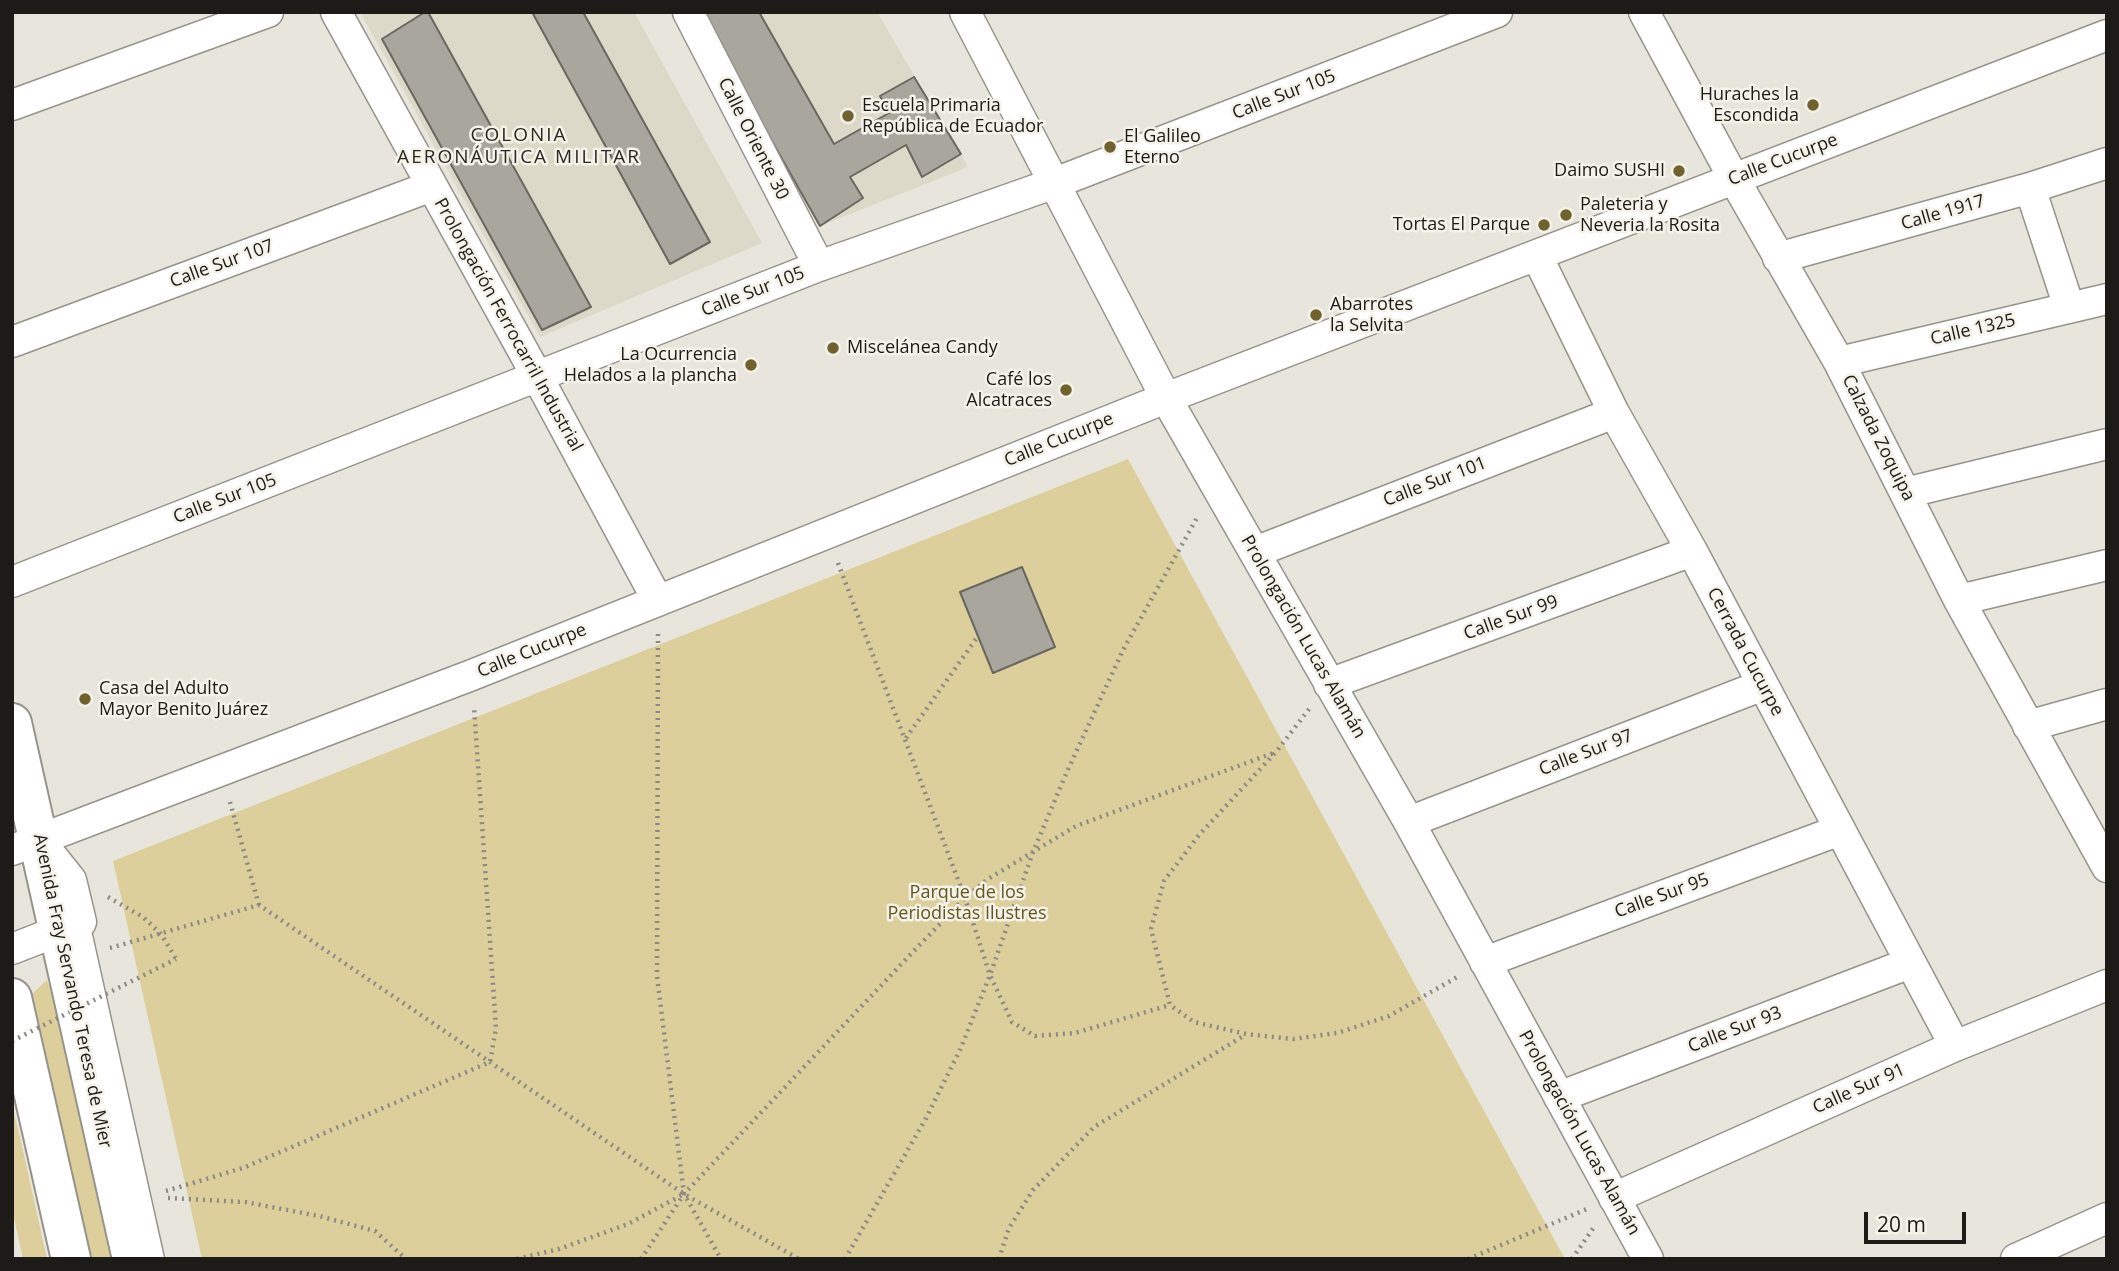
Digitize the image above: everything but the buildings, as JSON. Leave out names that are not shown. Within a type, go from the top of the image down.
[{"type":"street","points":[[12,106],[268,12]]},
{"type":"street","name":"Prolongación Ferrocarril Industrial","points":[[336,12],[537,376],[657,601]]},
{"type":"street","name":"Calle Oriente 30","points":[[688,12],[819,266]]},
{"type":"street","name":"Prolongación Lucas Alamán","points":[[965,12],[1166,398],[1409,822],[1648,1259]]},
{"type":"street","name":"Calle Sur 105","points":[[12,582],[819,266],[1055,183],[1497,12]]},
{"type":"street","name":"Calzada Zoquipa","points":[[1644,12],[1778,258],[1839,362],[1959,600],[2028,726],[2104,855]]},
{"type":"street","name":"Calle Cucurpe","points":[[26,845],[472,674],[1166,398],[2107,35]]},
{"type":"street","name":"Calle 1917","points":[[1778,258],[2030,188],[2107,163]]},
{"type":"street","name":"Calle Sur 107","points":[[12,342],[432,186]]},
{"type":"street","points":[[2030,188],[2069,307]]},
{"type":"street","name":"Cerrada Cucurpe","points":[[1537,256],[1614,413],[1692,551],[1955,1046]]},
{"type":"street","name":"Calle 1325","points":[[1839,362],[2107,299]]},
{"type":"street","name":"Calle Sur 101","points":[[1255,552],[1614,413]]},
{"type":"street","points":[[1905,494],[2107,444]]},
{"type":"street","name":"Calle Sur 99","points":[[1329,684],[1692,551]]},
{"type":"street","points":[[1959,600],[2107,565]]},
{"type":"street","name":"Calle Sur 97","points":[[1409,822],[1763,685]]},
{"type":"street","points":[[2028,726],[2107,704]]},
{"type":"street","name":"Avenida Fray Servando Teresa de Mier","points":[[12,723],[26,845],[76,936],[132,1259]]},
{"type":"street","name":"Calle Sur 95","points":[[1485,962],[1840,830]]},
{"type":"street","points":[[12,949],[76,936],[71,880],[26,845]]},
{"type":"street","name":"Calle Sur 93","points":[[1559,1097],[1910,963]]},
{"type":"street","name":"Calle Sur 91","points":[[1614,1198],[1955,1046],[2107,985]]},
{"type":"street","points":[[12,998],[71,1259]]},
{"type":"street","points":[[2016,1259],[2107,1218]]},
{"type":"lane","points":[[76,936],[143,1197],[156,1259]]},
{"type":"path","points":[[845,1259],[925,1120],[960,1050],[990,975],[1032,852],[1123,650],[1216,485]]},
{"type":"path","points":[[827,532],[965,898],[990,975],[1012,1021],[1035,1036],[1075,1033],[1170,1005]]},
{"type":"path","points":[[657,601],[657,976],[684,1194],[721,1259]]},
{"type":"path","points":[[905,739],[978,636]]},
{"type":"path","points":[[472,674],[496,1028],[490,1062]]},
{"type":"path","points":[[1329,684],[1276,752],[1199,835],[1164,881],[1151,929],[1170,1005],[1194,1021],[1246,1034],[1293,1039],[1337,1033],[1389,1016],[1485,962]]},
{"type":"path","points":[[641,1259],[684,1194],[965,898],[988,878],[1076,826],[1276,752]]},
{"type":"path","points":[[222,771],[259,905],[684,1194],[799,1259]]},
{"type":"path","points":[[12,1041],[176,959],[162,934],[143,917],[106,895],[71,880]]},
{"type":"path","points":[[76,936],[162,934],[259,905]]},
{"type":"path","points":[[999,1259],[1009,1228],[1033,1190],[1094,1127],[1246,1034]]},
{"type":"path","points":[[143,1197],[243,1168],[490,1062]]},
{"type":"path","points":[[517,1259],[559,1249],[628,1223],[684,1194]]},
{"type":"path","points":[[143,1197],[246,1202],[319,1216],[375,1231],[407,1259]]},
{"type":"path","points":[[1468,1259],[1614,1198]]},
{"type":"shaded area","points":[[360,12],[634,12],[762,243],[540,337]]},
{"type":"shaded area","name":"Escuela Primaria República de Ecuador","points":[[701,12],[877,12],[968,167],[820,226]]},
{"type":"green space","name":"Parque de los Periodistas Ilustres","points":[[1128,459],[1565,1259],[202,1259],[113,861]]},
{"type":"green space","points":[[47,980],[72,1058],[118,1259],[89,1259],[32,994]]},
{"type":"green space","points":[[12,1106],[47,1259],[23,1259],[12,1209]]},
{"type":"place","name":"Huraches la Escondida","points":[[1813,105]]},
{"type":"place","name":"Escuela Primaria República de Ecuador","points":[[848,116]]},
{"type":"place","name":"El Galileo Eterno","points":[[1110,147]]},
{"type":"place","name":"Daimo SUSHI","points":[[1679,171]]},
{"type":"place","name":"Paleteria y Neveria la Rosita","points":[[1566,215]]},
{"type":"place","name":"Tortas El Parque","points":[[1544,225]]},
{"type":"place","name":"Abarrotes la Selvita","points":[[1316,315]]},
{"type":"place","name":"Miscelánea Candy","points":[[833,348]]},
{"type":"place","name":"La Ocurrencia Helados a la plancha","points":[[751,365]]},
{"type":"place","name":"Café los Alcatraces","points":[[1066,390]]},
{"type":"place","name":"Casa del Adulto Mayor Benito Juárez","points":[[85,699]]},
{"type":"district","name":"COLONIA AERONÁUTICA MILITAR","points":[[519,147]]}]
